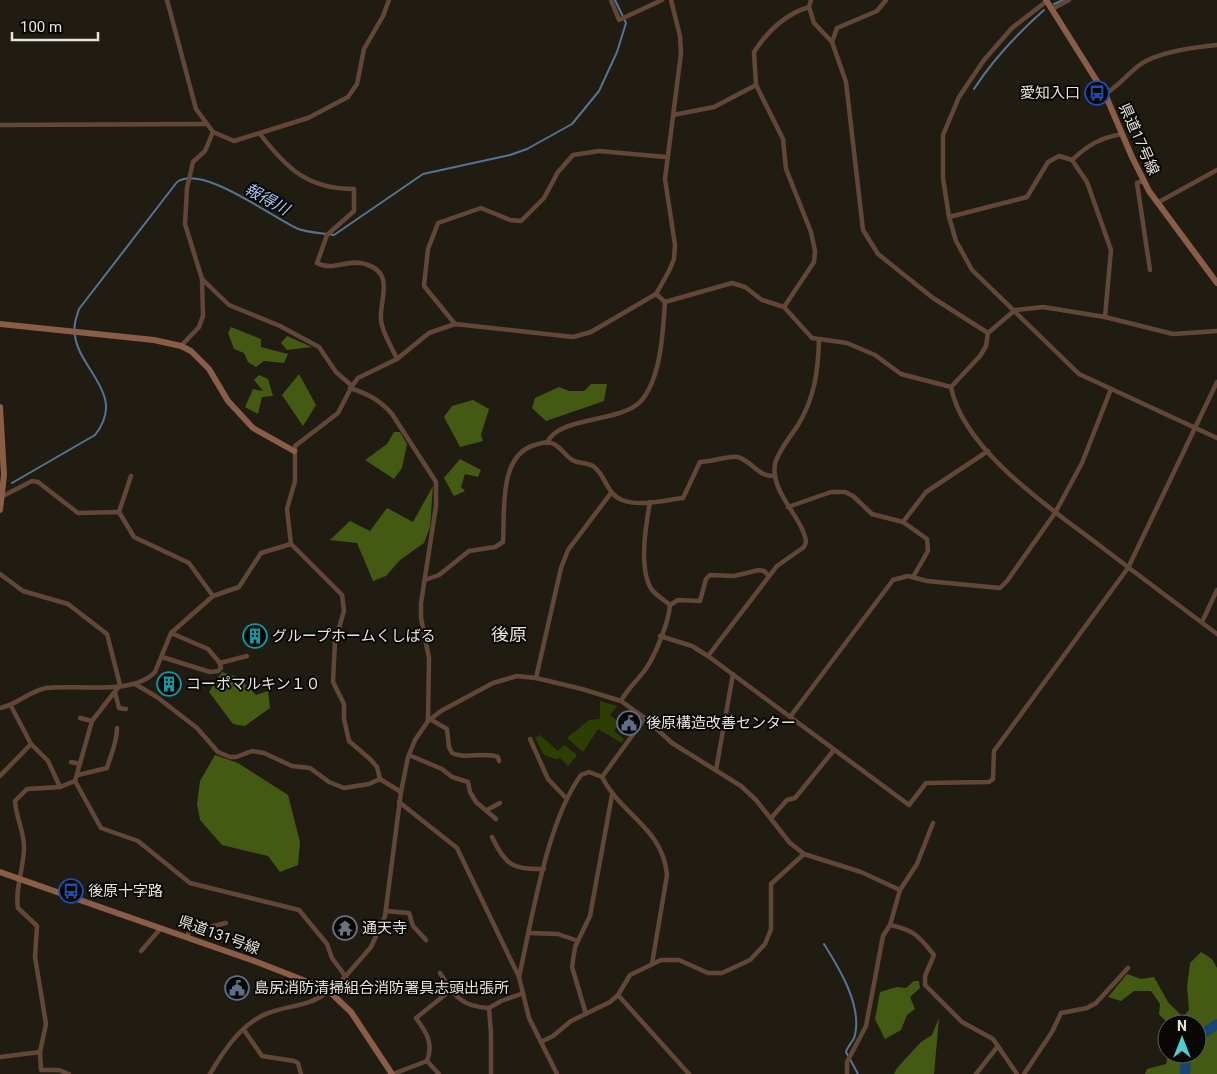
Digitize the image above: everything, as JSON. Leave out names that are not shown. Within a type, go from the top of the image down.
[{"type":"main road","name":"県道17号線","points":[[1046,0],[1105,94],[1143,181],[1157,204],[1217,283]]},
{"type":"main road","points":[[0,324],[154,340],[181,346],[195,355],[209,368],[228,401],[247,423],[272,440],[294,451]]},
{"type":"main road","points":[[0,407],[4,475],[0,510]]},
{"type":"main road","name":"県道131号線","points":[[0,872],[303,979],[330,992],[351,1012],[392,1074]]},
{"type":"street","points":[[167,0],[196,110],[213,132],[234,141],[308,118],[348,97],[353,91],[361,56],[390,0]]},
{"type":"street","points":[[611,0],[619,20],[662,0]]},
{"type":"street","points":[[400,792],[380,779],[377,767],[350,741],[344,719],[344,704],[333,682],[335,641],[344,611],[342,595],[292,544],[287,509],[295,481],[295,446],[338,413],[351,387],[367,373],[397,359],[430,333],[455,324],[573,337],[591,332],[656,294],[664,282],[674,259],[673,224],[665,179],[666,157],[680,54],[680,36],[670,0]]},
{"type":"street","points":[[811,0],[809,7],[814,23],[832,42],[846,82],[863,230],[878,254],[933,298],[988,333]]},
{"type":"street","points":[[832,42],[837,28],[877,11],[886,0]]},
{"type":"street","points":[[1046,0],[1012,28],[984,60],[959,97],[943,135],[943,178],[949,217],[956,241],[972,270],[1080,374],[1217,438]]},
{"type":"street","points":[[1052,9],[1069,0]]},
{"type":"street","points":[[784,307],[814,262],[815,251],[811,232],[786,169],[783,139],[756,85],[754,52],[761,41],[795,11],[809,7]]},
{"type":"street","points":[[1105,94],[1115,89],[1140,65],[1150,59],[1217,45]]},
{"type":"street","points":[[672,115],[714,107],[756,85]]},
{"type":"street","points":[[0,125],[206,124]]},
{"type":"street","points":[[181,346],[202,322],[202,279],[189,241],[184,210],[193,162],[205,151],[213,132]]},
{"type":"street","points":[[260,134],[280,160],[306,179],[317,185],[354,189],[354,212],[327,235],[317,264],[325,268],[363,263],[377,271],[385,285],[381,321],[397,359]]},
{"type":"street","points":[[1072,160],[1087,145],[1103,138],[1122,134]]},
{"type":"street","points":[[455,324],[424,286],[428,249],[438,223],[481,208],[510,220],[521,221],[544,198],[558,172],[573,155],[599,151],[666,157]]},
{"type":"street","points":[[949,217],[1027,197],[1048,162],[1059,156],[1072,160],[1087,182],[1111,250],[1105,317]]},
{"type":"street","points":[[1157,204],[1217,170]]},
{"type":"street","points":[[1143,181],[1137,183],[1150,270]]},
{"type":"street","points":[[202,279],[229,305],[280,326],[319,347],[336,372],[351,387],[373,397],[392,414],[436,482],[436,506],[421,618],[429,658],[429,720]]},
{"type":"street","points":[[664,302],[732,283],[745,287],[762,300],[784,307],[812,338],[848,343],[875,355],[901,374],[950,387]]},
{"type":"street","points":[[547,443],[557,432],[580,422],[625,411],[641,400],[655,373],[664,334],[664,302],[656,294]]},
{"type":"street","points":[[950,387],[980,356],[986,346],[988,333],[1015,310],[1043,307],[1105,317],[1173,334],[1217,331]]},
{"type":"street","points":[[708,656],[781,562],[804,547],[806,542],[775,476],[775,464],[807,409],[814,390],[818,371],[819,340]]},
{"type":"street","points":[[660,636],[692,646],[708,656],[909,805],[926,783],[989,782],[993,779],[994,751],[1128,568],[1217,382]]},
{"type":"street","points":[[950,387],[958,412],[988,451],[1055,513],[1217,634]]},
{"type":"street","points":[[790,716],[893,580],[902,576],[927,581],[1000,588],[1055,513],[1082,463],[1111,388]]},
{"type":"street","points":[[425,580],[439,575],[469,551],[498,546],[503,542],[502,510],[514,459],[529,446],[547,443],[564,451],[570,459],[592,466],[611,493],[624,501],[650,502],[683,498],[700,462],[713,462],[735,456],[748,463],[760,474],[775,476]]},
{"type":"street","points":[[903,522],[926,492],[988,451]]},
{"type":"street","points":[[131,476],[119,512],[134,537],[189,563],[213,596]]},
{"type":"street","points":[[2,497],[32,481],[38,482],[78,513],[119,512]]},
{"type":"street","points":[[788,507],[839,491],[853,496],[872,514],[903,522],[923,534],[927,543],[928,551],[913,577]]},
{"type":"street","points":[[536,678],[561,568],[568,550],[611,493]]},
{"type":"street","points":[[650,502],[644,540],[648,583],[653,591],[670,605]]},
{"type":"street","points":[[0,708],[11,706],[34,691],[47,688],[136,684],[152,676],[171,633],[213,596],[239,587],[261,553],[292,544]]},
{"type":"street","points":[[670,605],[678,600],[700,601],[706,579],[710,575],[734,576],[764,570],[769,576]]},
{"type":"street","points":[[0,574],[23,591],[68,604],[107,634],[120,685],[92,721],[75,781],[60,787],[27,789],[15,801],[17,819],[23,831],[24,851],[18,908],[37,926],[35,957],[46,1024],[40,1052],[41,1070],[59,1070],[69,1074]]},
{"type":"street","points":[[1202,622],[1217,590]]},
{"type":"street","points":[[621,701],[645,670],[669,615],[670,605]]},
{"type":"street","points":[[162,657],[210,672],[218,671],[221,668],[208,649],[171,633]]},
{"type":"street","points":[[218,661],[224,663],[247,656]]},
{"type":"street","points":[[716,770],[733,674]]},
{"type":"street","points":[[210,1074],[228,1046],[244,1030],[269,1012],[316,1001],[330,992],[346,978],[371,947],[386,911],[400,792],[414,740],[429,720],[460,699],[493,683],[516,676],[536,678],[621,701],[645,718],[672,743],[741,786],[771,818],[790,843],[804,854],[861,872],[900,890]]},
{"type":"street","points":[[136,684],[157,697],[203,733],[218,752],[230,757],[236,757],[252,751],[264,753],[292,766],[310,768],[329,782],[344,788],[369,784],[380,779]]},
{"type":"street","points":[[115,692],[119,708],[126,709]]},
{"type":"street","points":[[11,706],[31,744],[48,761],[60,787]]},
{"type":"street","points":[[80,718],[92,721]]},
{"type":"street","points":[[602,777],[645,718]]},
{"type":"street","points":[[429,720],[447,729],[449,747],[452,753],[461,756],[489,755],[498,757],[499,760]]},
{"type":"street","points":[[78,775],[92,770],[104,770],[108,766],[108,760],[117,743],[117,728]]},
{"type":"street","points":[[530,739],[548,778],[566,798]]},
{"type":"street","points":[[0,776],[31,744]]},
{"type":"street","points":[[771,818],[787,800],[795,798],[834,750]]},
{"type":"street","points":[[409,755],[442,769],[452,777],[468,782],[473,797],[496,819]]},
{"type":"street","points":[[71,762],[80,764]]},
{"type":"street","points":[[108,766],[116,768]]},
{"type":"street","points":[[518,976],[544,868],[566,798],[582,775],[589,772],[602,777],[612,795],[651,832],[666,864],[667,874],[652,964]]},
{"type":"street","points":[[75,781],[101,828],[138,842],[190,883],[300,910],[327,944],[332,958],[346,978]]},
{"type":"street","points":[[586,1014],[572,967],[578,941],[590,916],[612,795]]},
{"type":"street","points":[[399,802],[457,848],[518,976],[521,994],[529,1018],[557,1074]]},
{"type":"street","points":[[487,810],[500,803]]},
{"type":"street","points":[[847,1074],[847,1062],[866,1026],[883,936],[890,925],[900,890],[917,864],[933,823]]},
{"type":"street","points":[[492,837],[500,854],[510,864],[523,869],[544,868]]},
{"type":"street","points":[[541,1042],[586,1014],[610,1002],[618,995],[630,976],[660,960],[679,960],[708,973],[722,973],[750,960],[765,944],[771,929],[771,884],[804,854]]},
{"type":"street","points":[[386,911],[409,913],[413,926],[426,940]]},
{"type":"street","points":[[187,937],[189,932],[226,923]]},
{"type":"street","points":[[890,925],[915,932],[934,955],[924,976],[926,985],[962,1022],[993,1039],[1017,1074]]},
{"type":"street","points":[[141,951],[161,928]]},
{"type":"street","points":[[529,933],[558,934],[578,941]]},
{"type":"street","points":[[1024,1074],[1052,1032],[1061,1013],[1088,1008],[1096,1003],[1128,968]]},
{"type":"street","points":[[440,973],[451,990],[467,1005],[489,1008],[501,1001],[521,994]]},
{"type":"street","points":[[427,1061],[430,1051],[429,1039],[416,1018],[451,990]]},
{"type":"street","points":[[618,995],[689,1074]]},
{"type":"street","points":[[489,1008],[491,1074]]},
{"type":"street","points":[[244,1030],[262,1056],[294,1061],[298,1063],[301,1074]]},
{"type":"street","points":[[976,1074],[998,1046]]},
{"type":"street","points":[[0,1057],[40,1052]]},
{"type":"street","points":[[392,1074],[427,1061]]},
{"type":"street","points":[[427,1061],[439,1074]]},
{"type":"green space","points":[[231,327],[261,339],[261,347],[288,354],[284,363],[264,361],[256,367],[248,362],[244,353],[234,349],[228,333]]},
{"type":"green space","points":[[287,336],[312,347],[287,350],[281,343]]},
{"type":"green space","points":[[299,374],[316,405],[303,426],[282,395]]},
{"type":"green space","points":[[259,375],[268,379],[273,396],[262,397],[258,414],[245,407],[253,389],[263,391],[254,380]]},
{"type":"green space","points":[[591,384],[607,384],[604,401],[546,421],[532,408],[535,398],[559,387],[569,391],[584,391]]},
{"type":"green space","points":[[473,400],[489,409],[481,435],[483,441],[460,447],[444,417],[452,406]]},
{"type":"green space","points":[[394,432],[400,432],[407,444],[402,468],[394,479],[365,460],[387,444]]},
{"type":"green space","points":[[460,459],[481,470],[478,477],[465,474],[461,487],[465,491],[454,496],[444,478]]},
{"type":"green space","points":[[433,486],[430,527],[424,543],[400,560],[386,576],[373,581],[357,543],[330,540],[350,521],[370,531],[387,508],[413,522]]},
{"type":"green space","points":[[222,672],[238,677],[256,695],[268,691],[270,708],[245,726],[233,724],[209,692]]},
{"type":"green space","points":[[600,701],[617,706],[610,715],[620,724],[614,731],[624,739],[622,743],[598,729],[583,752],[567,738],[589,720],[600,719]]},
{"type":"green space","points":[[540,735],[558,751],[564,745],[577,755],[568,766],[560,758],[556,759],[544,755],[535,738]]},
{"type":"green space","points":[[215,755],[238,763],[288,795],[300,842],[298,865],[280,872],[268,856],[222,845],[200,820],[197,804],[200,781]]},
{"type":"green space","points":[[1201,952],[1212,959],[1217,968],[1217,1074],[1145,1074],[1147,1069],[1166,1064],[1207,1064],[1207,1014],[1186,1014],[1189,1010],[1187,987],[1190,963]]},
{"type":"green space","points":[[1127,974],[1141,979],[1154,977],[1168,1002],[1180,1014],[1159,1014],[1160,1004],[1151,991],[1134,991],[1121,1001],[1108,997]]},
{"type":"green space","points":[[914,981],[919,981],[920,988],[910,997],[915,1009],[907,1015],[901,1030],[885,1039],[875,1019],[880,992],[897,987],[906,988]]},
{"type":"green space","points":[[939,1018],[934,1074],[894,1074],[897,1068],[921,1042],[932,1035]]},
{"type":"waterway","name":"報得川","points":[[12,483],[95,435],[104,421],[106,408],[104,395],[79,349],[74,333],[79,309],[177,182],[188,178],[219,185],[300,230],[334,235],[423,174],[510,155],[527,149],[572,124],[599,91],[617,52],[626,23],[615,0]]},
{"type":"waterway","points":[[1054,4],[1063,0]]},
{"type":"waterway","points":[[974,89],[1006,47],[1044,10]]},
{"type":"waterway","points":[[824,944],[842,975],[852,999],[856,1023],[855,1035],[846,1052],[858,1074]]},
{"type":"waterway","points":[[1207,1031],[1217,1024]]},
{"type":"waterway","points":[[1185,1074],[1186,1064]]},
{"type":"place","name":"愛知入口","points":[[1097,93]]},
{"type":"place","name":"グループホームくしばる","points":[[255,636]]},
{"type":"place","name":"コーポマルキン１０","points":[[169,684]]},
{"type":"place","name":"後原構造改善センター","points":[[629,723]]},
{"type":"place","name":"後原十字路","points":[[71,891]]},
{"type":"place","name":"通天寺","points":[[345,928]]},
{"type":"place","name":"島尻消防清掃組合消防署具志頭出張所","points":[[237,988]]},
{"type":"district","name":"後原","points":[[509,634]]}]
